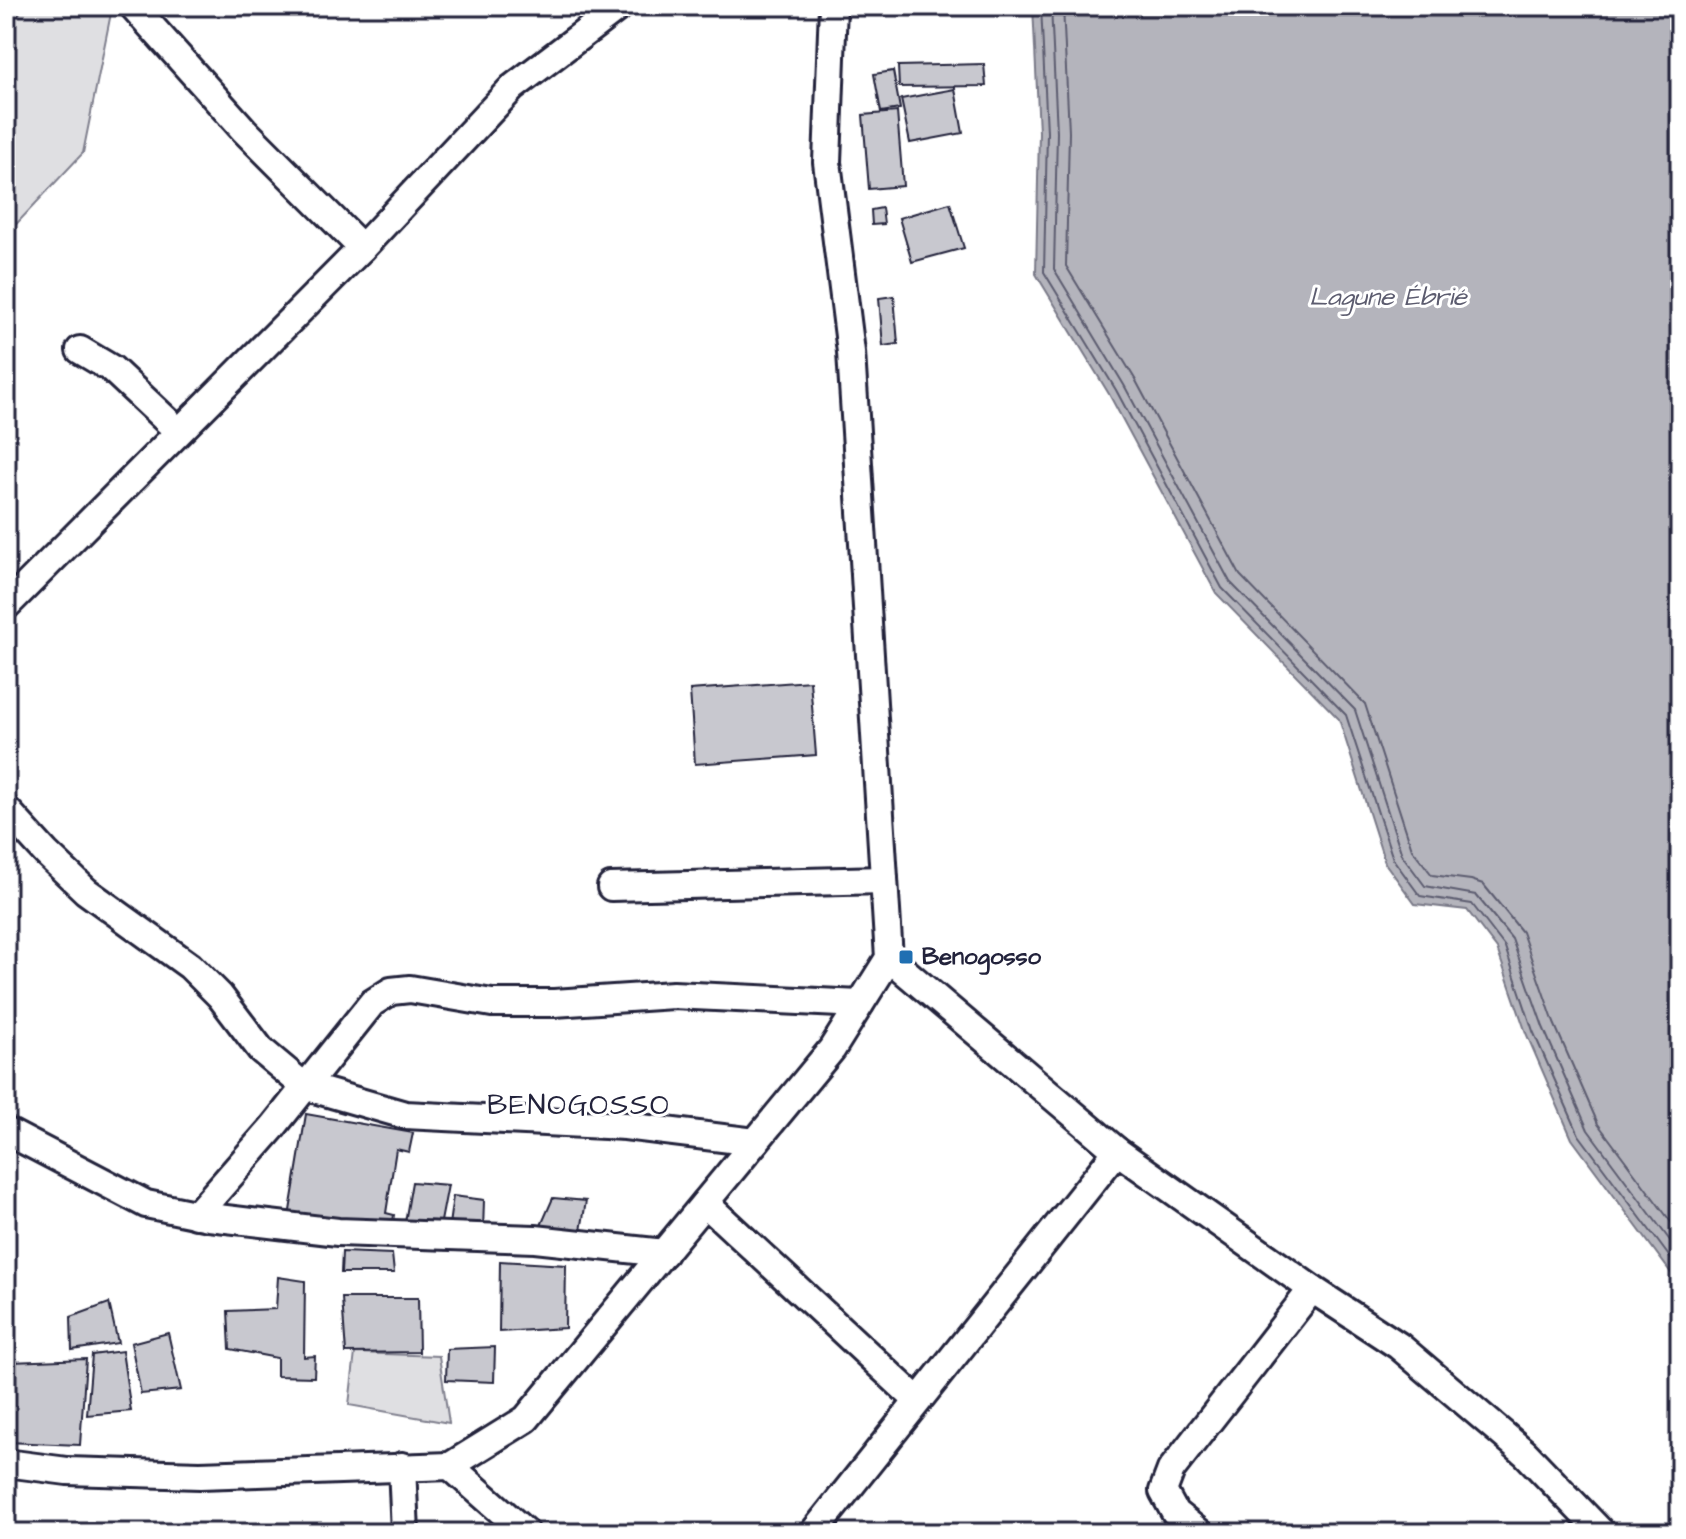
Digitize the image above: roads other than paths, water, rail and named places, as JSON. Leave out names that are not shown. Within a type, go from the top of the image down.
[{"type":"street","points":[[133,6],[244,130],[362,248]]},
{"type":"street","points":[[6,606],[362,248],[512,88],[620,6]]},
{"type":"street","points":[[6,1463],[67,1471],[200,1475],[450,1466],[526,1419],[832,1049],[889,958],[851,352],[827,162],[833,6]]},
{"type":"street","points":[[80,350],[112,369],[178,431]]},
{"type":"street","points":[[6,809],[86,891],[190,966],[220,996],[261,1050],[304,1086],[405,1115],[625,1126],[755,1142]]},
{"type":"street","points":[[611,887],[884,880]]},
{"type":"street","points":[[889,958],[1117,1151],[1312,1289],[1399,1346],[1525,1453],[1602,1533]]},
{"type":"street","points":[[196,1215],[273,1127],[372,1003],[391,991],[410,989],[492,1003],[554,1003],[673,995],[860,1004]]},
{"type":"street","points":[[6,1131],[146,1204],[196,1215],[338,1232],[535,1239],[664,1253]]},
{"type":"street","points":[[813,1533],[1117,1151]]},
{"type":"street","points":[[705,1203],[917,1400]]},
{"type":"street","points":[[1200,1533],[1175,1513],[1163,1491],[1171,1470],[1312,1289]]},
{"type":"street","points":[[402,1466],[405,1533]]},
{"type":"street","points":[[450,1466],[526,1533]]},
{"type":"water","name":"Lagune Ébrié","points":[[1033,6],[1680,6],[1680,1285],[1572,1139],[1526,1033],[1497,949],[1467,910],[1415,904],[1385,863],[1339,719],[1216,593],[1109,394],[1036,274],[1039,132]]},
{"type":"place","name":"Benogosso","points":[[906,957]]},
{"type":"district","name":"BENOGOSSO","points":[[579,1105]]}]
